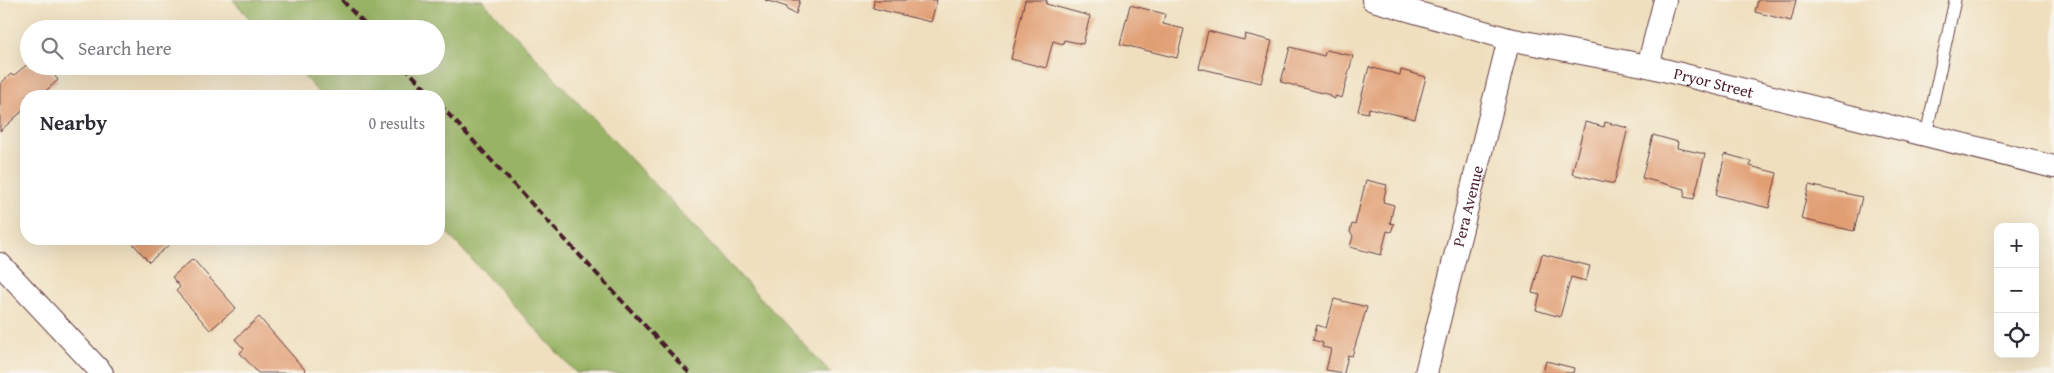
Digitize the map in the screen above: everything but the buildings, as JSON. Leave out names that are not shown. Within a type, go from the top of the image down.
[{"type":"street","name":"Pryor Street","points":[[1373,0],[1509,39],[1648,66],[2054,167]]},
{"type":"street","points":[[1648,66],[1665,0]]},
{"type":"street","name":"Pera Avenue","points":[[1426,373],[1509,39]]},
{"type":"street","points":[[0,264],[102,373]]},
{"type":"lane","points":[[1926,135],[1955,0]]},
{"type":"green space","points":[[233,0],[482,0],[831,373],[576,373],[445,231],[445,90],[316,90],[302,75],[445,75],[445,20],[251,20]]},
{"type":"railway","points":[[342,0],[361,20]]},
{"type":"railway","points":[[412,75],[426,90]]},
{"type":"railway","points":[[445,110],[689,373]]}]
